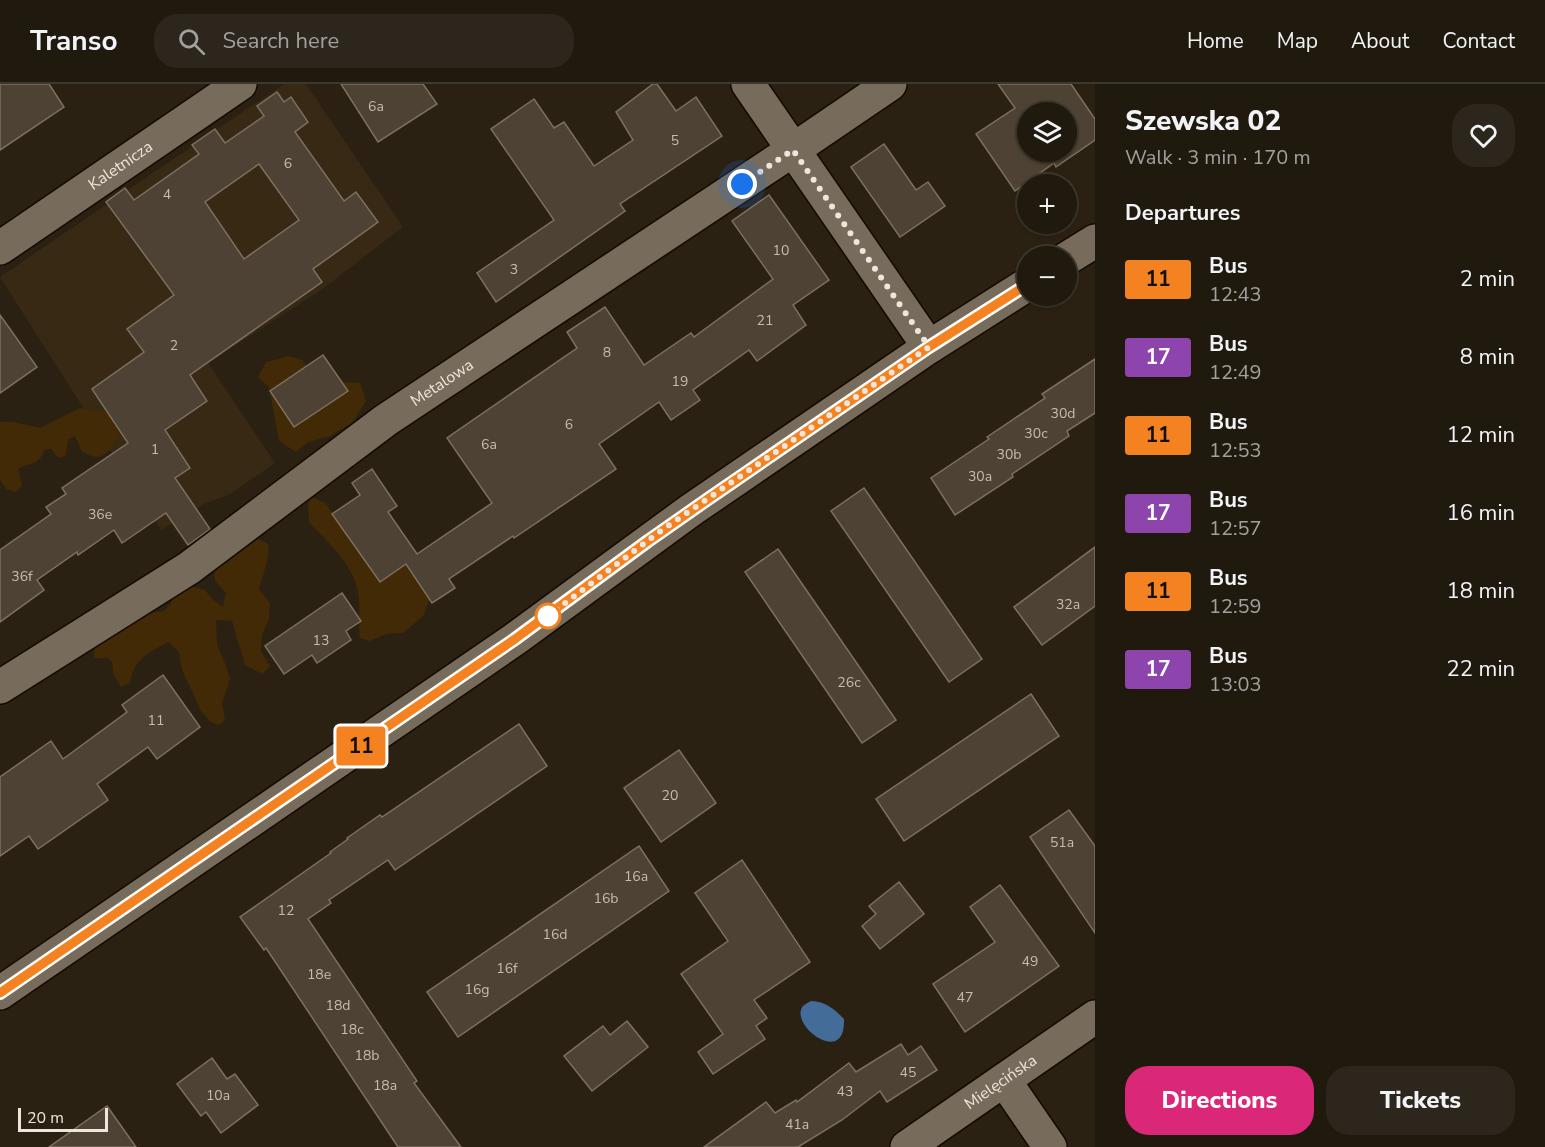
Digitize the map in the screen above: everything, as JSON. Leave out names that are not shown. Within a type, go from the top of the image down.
[{"type":"street","name":"Kaletnicza","points":[[0,248],[240,84]]},
{"type":"street","points":[[748,84],[929,347]]},
{"type":"street","name":"Metalowa","points":[[0,687],[189,568],[386,420],[890,84]]},
{"type":"street","points":[[1077,252],[1095,241]]},
{"type":"street","points":[[0,993],[515,639],[657,534],[929,347],[1017,291]]},
{"type":"street","name":"Mielęcińska","points":[[907,1147],[1095,1017]]},
{"type":"street","points":[[1004,1080],[1050,1147]]},
{"type":"shaded area","points":[[284,84],[306,84],[403,227],[321,290],[208,363],[275,463],[230,494],[204,504],[161,530],[0,277]]},
{"type":"shaded area","points":[[289,356],[302,360],[320,386],[349,382],[360,383],[366,401],[352,423],[330,436],[308,442],[296,452],[279,441],[269,387],[258,377],[266,362]]},
{"type":"shaded area","points":[[116,406],[127,417],[116,442],[102,456],[96,457],[82,452],[75,436],[68,439],[66,455],[61,458],[56,456],[52,449],[45,449],[40,459],[18,469],[22,485],[16,492],[6,489],[0,479],[0,422],[14,422],[40,428],[80,408],[97,411]]},
{"type":"shaded area","points":[[312,497],[325,503],[368,564],[380,570],[407,558],[431,596],[423,616],[403,633],[386,634],[370,641],[360,638],[357,588],[341,557],[309,522],[308,503]]},
{"type":"shaded area","points":[[256,538],[268,544],[267,561],[259,589],[270,603],[269,619],[262,635],[261,651],[270,667],[262,674],[245,665],[232,621],[216,620],[217,645],[230,679],[222,703],[225,720],[219,725],[211,722],[201,711],[182,670],[179,653],[169,642],[144,657],[135,668],[130,683],[121,687],[114,675],[112,662],[108,658],[94,658],[95,644],[119,627],[144,615],[164,611],[174,595],[185,585],[205,590],[223,607],[226,593],[215,581],[214,565]]},
{"type":"water","points":[[811,1001],[829,1006],[844,1019],[842,1033],[836,1040],[828,1041],[819,1038],[803,1023],[801,1014],[803,1006]]},
{"type":"building","points":[[0,84],[49,84],[64,107],[0,150]]},
{"type":"building","points":[[341,84],[423,84],[437,104],[378,142]]},
{"type":"building","points":[[653,84],[657,84],[676,111],[696,97],[722,136],[620,204],[625,211],[496,302],[477,273],[554,220],[491,129],[534,99],[554,128],[564,122],[594,166],[633,140],[616,112]]},
{"type":"building","points":[[998,84],[1071,84],[1095,119],[1095,140],[1077,152],[1077,102],[1017,102],[1017,162],[1063,162],[1056,167],[1054,163],[1039,174],[1017,174],[1017,190],[1015,191],[976,134],[1015,108]]},
{"type":"building","points":[[277,92],[284,102],[291,97],[308,122],[295,132],[344,201],[356,192],[378,222],[313,269],[322,282],[190,375],[207,401],[165,430],[190,468],[175,478],[210,529],[188,545],[166,513],[122,543],[114,530],[37,580],[44,590],[0,622],[0,550],[51,514],[46,507],[66,494],[62,488],[128,443],[92,389],[144,352],[127,329],[174,295],[106,202],[125,188],[134,200],[199,154],[192,145],[215,129],[225,143],[264,116],[257,106]],"holes":[[[259,164],[299,220],[244,259],[205,202]]]},
{"type":"building","points":[[884,144],[916,190],[928,182],[945,206],[900,237],[851,167]]},
{"type":"building","points":[[769,195],[829,280],[793,305],[806,325],[757,361],[749,350],[693,390],[700,400],[671,420],[659,402],[599,444],[616,469],[449,579],[455,588],[432,603],[406,564],[380,582],[332,514],[360,495],[352,483],[372,469],[397,506],[388,512],[417,554],[492,503],[447,438],[577,348],[567,332],[605,307],[644,365],[691,333],[694,337],[773,279],[732,221]]},
{"type":"building","points":[[0,315],[37,367],[0,393]]},
{"type":"building","points":[[323,355],[348,391],[294,427],[270,391]]},
{"type":"building","points":[[1095,359],[1095,413],[1067,431],[1069,436],[1012,474],[1013,477],[955,515],[931,478],[1045,398],[1042,394]]},
{"type":"building","points":[[864,488],[982,659],[949,682],[831,511]]},
{"type":"building","points":[[1095,547],[1095,606],[1042,645],[1014,607]]},
{"type":"building","points":[[778,549],[896,720],[862,743],[745,572]]},
{"type":"building","points":[[342,593],[361,621],[346,631],[351,640],[317,663],[312,655],[284,674],[265,646]]},
{"type":"building","points":[[163,675],[200,727],[157,759],[148,747],[97,784],[108,800],[38,849],[29,836],[0,856],[0,777],[51,741],[63,759],[127,712],[122,705]]},
{"type":"building","points":[[1031,694],[1059,736],[904,841],[876,799]]},
{"type":"building","points":[[519,724],[547,766],[395,870],[388,860],[329,900],[331,903],[308,919],[417,1081],[414,1083],[461,1147],[398,1147],[266,948],[264,950],[240,917],[331,853],[347,838],[380,815],[382,817]]},
{"type":"building","points":[[679,750],[716,803],[661,842],[624,788]]},
{"type":"building","points":[[1069,810],[1095,846],[1095,933],[1030,837]]},
{"type":"building","points":[[639,846],[669,891],[458,1037],[427,992]]},
{"type":"building","points":[[742,860],[810,962],[754,1000],[767,1018],[756,1026],[765,1039],[713,1074],[698,1052],[723,1034],[681,974],[728,941],[695,893]]},
{"type":"building","points":[[899,882],[924,914],[880,949],[862,926],[876,914],[869,906]]},
{"type":"building","points":[[1000,885],[1059,966],[965,1032],[933,984],[995,942],[970,907]]},
{"type":"building","points":[[627,1021],[648,1047],[592,1091],[564,1056],[603,1026],[610,1035]]},
{"type":"building","points":[[901,1044],[908,1055],[921,1046],[937,1070],[887,1102],[880,1091],[842,1120],[798,1147],[704,1147],[766,1102],[775,1113],[796,1100],[797,1102],[849,1063],[856,1072]]},
{"type":"building","points":[[212,1058],[227,1079],[235,1074],[258,1105],[221,1133],[206,1112],[201,1116],[177,1084]]},
{"type":"building","points":[[107,1106],[136,1147],[49,1147]]},
{"type":"bus line","name":"11","points":[[0,993],[515,639],[708,499],[929,347],[1017,291]]},
{"type":"route","points":[[548,616],[662,530],[929,347],[793,150],[742,184]]}]
